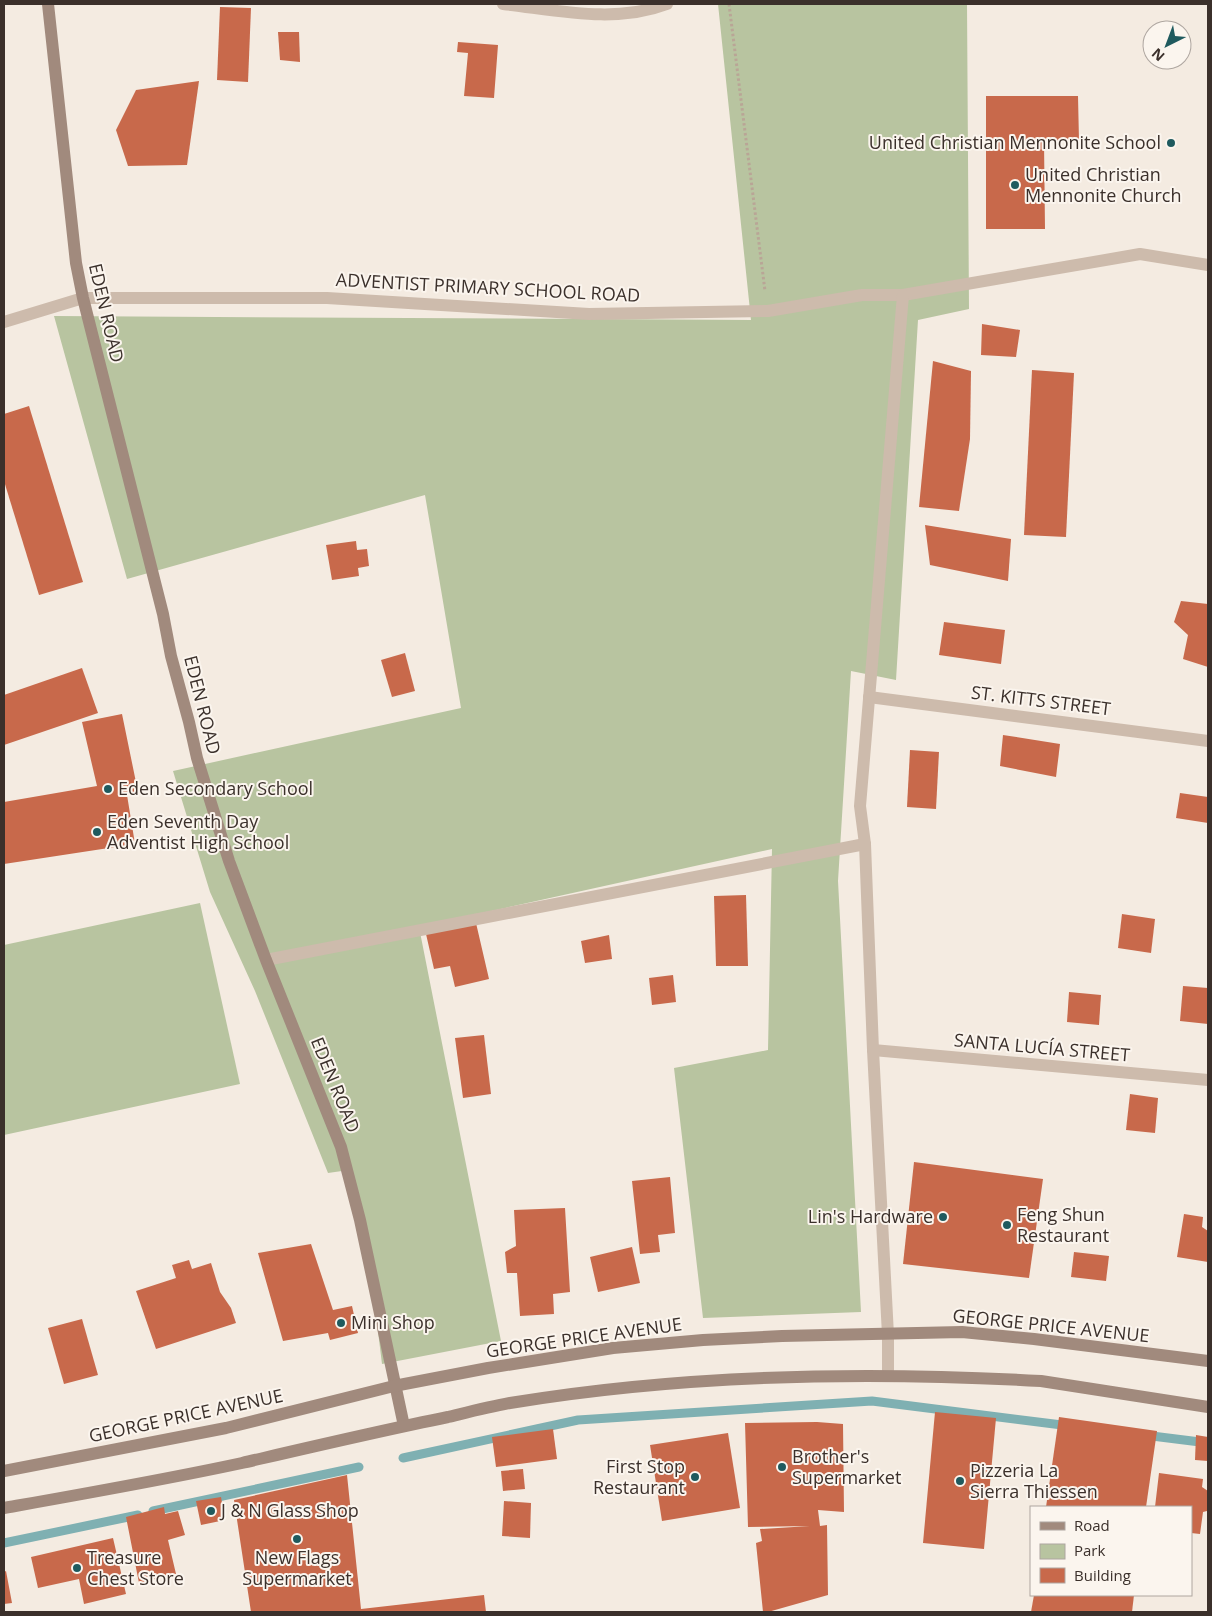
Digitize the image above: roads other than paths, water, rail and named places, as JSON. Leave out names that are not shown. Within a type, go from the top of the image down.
[{"type":"main road","name":"EDEN ROAD","points":[[48,4],[76,263],[82,298],[163,614],[197,758],[229,861],[266,960],[341,1147],[360,1220],[404,1426]]},
{"type":"main road","name":"GEORGE PRICE AVENUE","points":[[4,1471],[226,1428],[394,1386],[488,1368],[613,1348],[762,1337],[962,1332],[1208,1361]]},
{"type":"main road","points":[[4,1508],[238,1464],[508,1404],[710,1380],[792,1376],[888,1375],[1041,1381],[1208,1407]]},
{"type":"street","points":[[504,4],[598,15],[667,4]]},
{"type":"street","name":"ADVENTIST PRIMARY SCHOOL ROAD","points":[[4,322],[82,298],[327,298],[589,314],[768,311],[862,295],[903,295],[1140,254],[1208,265]]},
{"type":"street","points":[[888,1375],[888,1335],[873,1050],[865,844],[860,806],[903,295]]},
{"type":"street","name":"ST. KITTS STREET","points":[[869,697],[1208,741]]},
{"type":"street","points":[[266,960],[865,844]]},
{"type":"street","name":"SANTA LUCÍA STREET","points":[[873,1050],[1208,1080]]},
{"type":"waterway","points":[[403,1458],[578,1420],[872,1401],[1070,1426]]},
{"type":"waterway","points":[[1144,1435],[1208,1443]]},
{"type":"waterway","points":[[153,1511],[359,1467]]},
{"type":"waterway","points":[[4,1543],[138,1515]]},
{"type":"place","name":"United Christian Mennonite School","points":[[1171,143]]},
{"type":"place","name":"United Christian Mennonite Church","points":[[1015,185]]},
{"type":"place","name":"Eden Secondary School","points":[[108,789]]},
{"type":"place","name":"Eden Seventh Day Adventist High School","points":[[97,832]]},
{"type":"place","name":"Lin's Hardware","points":[[943,1217]]},
{"type":"place","name":"Feng Shun Restaurant","points":[[1007,1225]]},
{"type":"place","name":"Mini Shop","points":[[341,1323]]},
{"type":"place","name":"Brother's Supermarket","points":[[782,1467]]},
{"type":"place","name":"First Stop Restaurant","points":[[695,1477]]},
{"type":"place","name":"Pizzeria La Sierra Thiessen","points":[[960,1481]]},
{"type":"place","name":"J & N Glass Shop","points":[[211,1511]]},
{"type":"place","name":"New Flags Supermarket","points":[[297,1539]]},
{"type":"place","name":"Treasure Chest Store","points":[[77,1568]]}]
